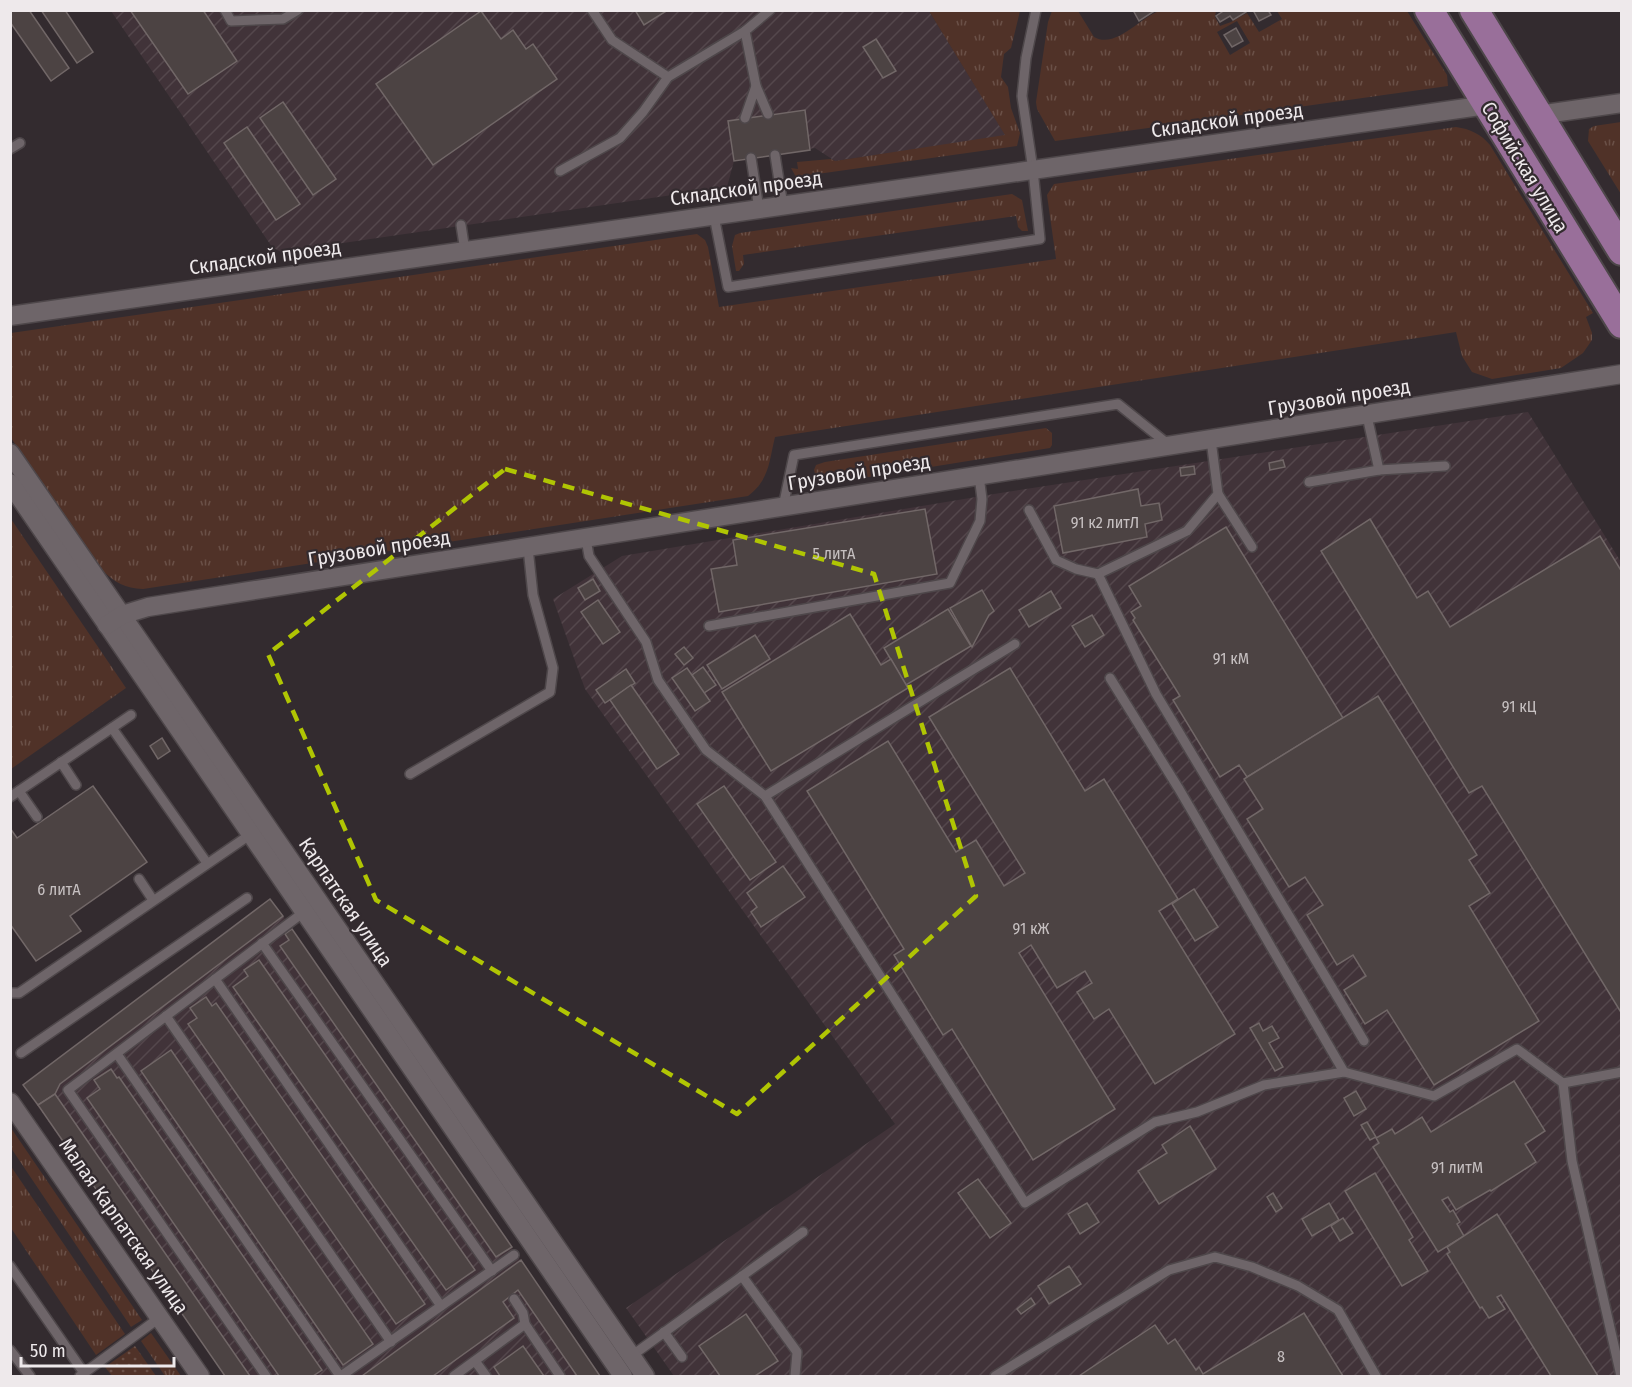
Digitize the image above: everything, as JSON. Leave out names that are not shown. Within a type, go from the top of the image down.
[{"type":"main road","name":"Софийская улица","points":[[1429,10],[1622,324]]},
{"type":"main road","name":"Софийская улица","points":[[1474,10],[1622,251]]},
{"type":"street","points":[[1538,115],[1622,103]]},
{"type":"street","name":"Складской проезд","points":[[10,316],[1487,105]]},
{"type":"street","name":"Грузовой проезд","points":[[115,620],[148,607],[1622,374]]},
{"type":"street","name":"Карпатская улица","points":[[10,453],[251,834],[619,1372]]},
{"type":"street","name":"Карпатская улица","points":[[10,483],[115,620],[645,1377]]},
{"type":"street","name":"Малая Карпатская улица","points":[[10,1102],[200,1377]]},
{"type":"lane","points":[[225,10],[231,21],[283,19],[298,10]]},
{"type":"lane","points":[[592,10],[612,40],[668,77]]},
{"type":"lane","points":[[560,171],[620,138],[643,112],[668,77],[746,31],[770,10]]},
{"type":"lane","points":[[714,216],[728,287],[1040,239],[1022,96],[1026,58],[1036,10]]},
{"type":"lane","points":[[746,31],[756,86],[768,114]]},
{"type":"lane","points":[[745,118],[756,86]]},
{"type":"lane","points":[[10,149],[20,143]]},
{"type":"lane","points":[[775,155],[783,206]]},
{"type":"lane","points":[[751,158],[759,209]]},
{"type":"lane","points":[[461,225],[465,251]]},
{"type":"lane","points":[[783,507],[794,455],[1083,409],[1118,404],[1171,446]]},
{"type":"lane","points":[[1367,416],[1379,470]]},
{"type":"lane","points":[[1211,440],[1218,494],[1252,547]]},
{"type":"lane","points":[[1309,482],[1379,470],[1445,466]]},
{"type":"lane","points":[[709,627],[950,583],[980,521],[982,499],[979,476]]},
{"type":"lane","points":[[1029,510],[1056,560],[1076,569],[1098,574],[1187,531],[1218,494]]},
{"type":"lane","points":[[586,539],[589,556],[646,642],[658,680],[706,750],[765,796],[1025,1203],[1155,1122],[1197,1112],[1264,1085],[1344,1072],[1434,1096],[1517,1049],[1563,1083],[1572,1161],[1621,1377]]},
{"type":"lane","points":[[410,774],[550,692],[553,669],[533,595],[528,548]]},
{"type":"lane","points":[[1098,574],[1156,694],[1364,1041]]},
{"type":"lane","points":[[765,796],[1015,644]]},
{"type":"lane","points":[[1110,678],[1185,799],[1344,1072]]},
{"type":"lane","points":[[10,797],[131,715]]},
{"type":"lane","points":[[112,728],[207,863]]},
{"type":"lane","points":[[61,762],[76,785]]},
{"type":"lane","points":[[19,791],[37,817]]},
{"type":"lane","points":[[10,993],[19,993],[251,834]]},
{"type":"lane","points":[[139,879],[153,900]]},
{"type":"lane","points":[[21,1053],[247,898]]},
{"type":"lane","points":[[266,1377],[68,1090],[304,912]]},
{"type":"lane","points":[[262,944],[492,1271]]},
{"type":"lane","points":[[214,979],[441,1306]]},
{"type":"lane","points":[[166,1016],[391,1342]]},
{"type":"lane","points":[[117,1054],[341,1377],[514,1255]]},
{"type":"lane","points":[[1563,1083],[1622,1072]]},
{"type":"lane","points":[[619,1372],[631,1356],[803,1232]]},
{"type":"lane","points":[[995,1377],[1169,1270],[1215,1257],[1252,1266],[1298,1286],[1338,1310],[1376,1377]]},
{"type":"lane","points":[[10,1266],[82,1375],[159,1318]]},
{"type":"lane","points":[[742,1276],[797,1352],[795,1377]]},
{"type":"lane","points":[[514,1299],[523,1313],[525,1324],[560,1377]]},
{"type":"lane","points":[[454,1377],[525,1324]]},
{"type":"lane","points":[[664,1332],[682,1357]]},
{"type":"lane","points":[[10,1350],[30,1377]]},
{"type":"lane","points":[[475,1361],[486,1377]]},
{"type":"highlighted area","points":[[505,469],[874,574],[976,896],[737,1114],[376,900],[268,654]]},
{"type":"shaded area","points":[[111,11],[929,11],[1006,136],[835,161],[815,148],[734,161],[727,187],[281,252],[272,247]]},
{"type":"shaded area","points":[[1528,412],[1621,562],[1621,1376],[674,1376],[626,1308],[895,1124],[585,689],[553,599],[622,556],[994,494]]},
{"type":"shaded area","points":[[270,899],[600,1376],[225,1376],[23,1085]]},
{"type":"green space","points":[[1169,9],[1216,11],[1215,17],[1220,26],[1247,13],[1259,32],[1282,19],[1277,11],[1407,11],[1447,75],[1448,86],[1055,141],[1037,109],[1036,102],[1048,22],[1052,11],[1078,11],[1094,37],[1103,40],[1112,39],[1155,13]],"holes":[[[1237,21],[1250,43],[1230,55],[1217,32]]]},
{"type":"green space","points":[[929,11],[1020,11],[1011,48],[1004,54],[1001,77],[1008,87],[1011,108],[1020,133],[1017,146],[796,177],[791,168],[798,169],[797,162],[831,159],[835,161],[1005,135]]},
{"type":"green space","points":[[1622,122],[1621,194],[1588,141],[1589,129],[1594,126]]},
{"type":"green space","points":[[1456,127],[1475,133],[1490,145],[1593,313],[1586,317],[1592,340],[1583,353],[1561,368],[1492,379],[1472,372],[1462,356],[1456,332],[775,437],[765,476],[748,496],[143,589],[121,584],[102,570],[11,438],[11,333],[697,234],[705,240],[708,247],[719,307],[1056,259],[1047,195],[1054,184]]},
{"type":"green space","points":[[1012,194],[1022,200],[1028,231],[1022,231],[1018,227],[1016,216],[743,255],[744,264],[739,271],[736,271],[732,246],[735,235],[740,233]]},
{"type":"green space","points":[[1046,428],[1052,433],[1050,448],[825,484],[817,480],[814,470],[816,465],[825,462]]},
{"type":"green space","points":[[11,519],[126,688],[10,769]]},
{"type":"green space","points":[[11,1128],[142,1320],[131,1327],[11,1148]]},
{"type":"green space","points":[[10,1165],[125,1334],[96,1355],[11,1228]]},
{"type":"green space","points":[[151,1333],[181,1376],[165,1376],[141,1341]]},
{"type":"green space","points":[[135,1346],[156,1376],[112,1376],[105,1367]]},
{"type":"building","points":[[10,10],[29,10],[69,68],[51,81],[10,22]]},
{"type":"building","points":[[41,10],[65,10],[93,52],[77,63]]},
{"type":"building","points":[[130,10],[203,10],[237,61],[188,94]]},
{"type":"building","points":[[635,10],[668,10],[644,25]]},
{"type":"building","points":[[1133,10],[1156,10],[1139,21]]},
{"type":"building","points":[[1225,10],[1246,10],[1246,12],[1233,20],[1230,16],[1220,22],[1216,16]]},
{"type":"building","points":[[1253,10],[1268,10],[1271,15],[1259,21]]},
{"type":"building","points":[[481,11],[501,39],[513,30],[526,49],[533,44],[557,79],[433,165],[376,84]]},
{"type":"building","points":[[1236,28],[1243,41],[1232,47],[1224,35]]},
{"type":"building","points":[[876,39],[896,71],[883,78],[863,47]]},
{"type":"building","points":[[283,102],[336,179],[313,195],[260,118]]},
{"type":"building","points":[[805,110],[810,150],[734,161],[728,121]]},
{"type":"building","points":[[247,127],[300,204],[276,220],[224,143]]},
{"type":"building","points":[[1283,460],[1285,467],[1270,470],[1269,463]]},
{"type":"building","points":[[1194,466],[1195,474],[1181,476],[1180,468]]},
{"type":"building","points":[[1138,489],[1141,506],[1159,503],[1162,520],[1145,524],[1147,537],[1063,553],[1054,506]]},
{"type":"building","points":[[925,509],[937,574],[719,612],[711,569],[737,565],[733,540]]},
{"type":"building","points":[[1370,519],[1417,598],[1428,591],[1450,627],[1600,536],[1622,572],[1622,1014],[1482,786],[1469,793],[1321,551]]},
{"type":"building","points":[[1226,527],[1343,718],[1247,777],[1239,765],[1220,777],[1173,700],[1180,696],[1133,620],[1135,618],[1131,612],[1141,606],[1129,586]]},
{"type":"building","points":[[593,579],[600,591],[585,600],[578,588]]},
{"type":"building","points":[[982,590],[994,611],[989,615],[972,647],[950,608]]},
{"type":"building","points":[[1051,591],[1061,608],[1029,627],[1019,610]]},
{"type":"building","points":[[598,600],[620,632],[603,644],[581,612]]},
{"type":"building","points":[[948,609],[971,646],[906,685],[884,648]]},
{"type":"building","points":[[850,614],[881,665],[891,659],[908,688],[771,771],[722,692]]},
{"type":"building","points":[[1092,615],[1104,635],[1085,647],[1072,626]]},
{"type":"building","points":[[755,635],[770,659],[722,689],[707,665]]},
{"type":"building","points":[[684,647],[693,658],[684,665],[675,654]]},
{"type":"building","points":[[703,667],[716,685],[704,693],[692,675]]},
{"type":"building","points":[[687,668],[710,701],[695,711],[672,678]]},
{"type":"building","points":[[1010,668],[1085,791],[1104,779],[1178,899],[1159,911],[1235,1034],[1155,1084],[1109,1009],[1094,1019],[1077,992],[1092,983],[1085,971],[1057,988],[1031,945],[1019,953],[1115,1109],[1033,1160],[952,1029],[943,1035],[894,955],[904,949],[807,791],[888,741],[956,852],[976,840],[1004,886],[1025,873],[929,717]]},
{"type":"building","points":[[626,669],[635,683],[605,703],[596,690]]},
{"type":"building","points":[[631,685],[679,754],[657,769],[610,700]]},
{"type":"building","points":[[1378,696],[1477,855],[1469,860],[1490,893],[1469,906],[1539,1021],[1434,1085],[1387,1010],[1365,1024],[1344,990],[1366,976],[1353,955],[1337,965],[1307,915],[1323,905],[1305,877],[1289,887],[1247,819],[1263,809],[1244,779]]},
{"type":"building","points":[[162,738],[170,751],[158,759],[150,746]]},
{"type":"building","points":[[93,786],[147,862],[70,916],[81,931],[36,961],[10,924],[10,828],[17,838]]},
{"type":"building","points":[[724,786],[776,862],[750,880],[697,804]]},
{"type":"building","points":[[783,866],[805,897],[761,927],[751,912],[757,907],[747,893]]},
{"type":"building","points":[[1194,889],[1218,927],[1195,941],[1172,904]]},
{"type":"building","points":[[270,899],[283,916],[60,1084],[55,1094],[38,1105],[23,1085]]},
{"type":"building","points":[[292,929],[512,1247],[496,1257],[280,946],[289,940],[285,934]]},
{"type":"building","points":[[259,960],[475,1270],[446,1290],[233,987],[248,976],[244,970]]},
{"type":"building","points":[[206,997],[212,1006],[216,1003],[425,1304],[396,1324],[188,1024],[197,1018],[190,1008]]},
{"type":"building","points":[[1259,1023],[1263,1031],[1272,1026],[1279,1038],[1269,1043],[1283,1067],[1275,1071],[1250,1028]]},
{"type":"building","points":[[171,1050],[373,1344],[343,1365],[141,1071]]},
{"type":"building","points":[[111,1069],[117,1078],[119,1077],[322,1370],[313,1376],[279,1376],[87,1098],[100,1089],[94,1080]]},
{"type":"building","points":[[1514,1081],[1545,1131],[1525,1144],[1536,1162],[1456,1210],[1448,1197],[1442,1200],[1450,1212],[1453,1210],[1464,1236],[1438,1252],[1373,1147],[1379,1143],[1376,1138],[1392,1129],[1395,1134],[1422,1117],[1431,1132]]},
{"type":"building","points":[[1356,1091],[1366,1109],[1354,1116],[1344,1098]]},
{"type":"building","points":[[55,1094],[250,1376],[225,1376],[38,1105]]},
{"type":"building","points":[[1367,1122],[1376,1137],[1370,1140],[1361,1125]]},
{"type":"building","points":[[1190,1126],[1216,1169],[1159,1204],[1138,1171],[1167,1153],[1162,1145]]},
{"type":"building","points":[[1375,1173],[1413,1237],[1409,1240],[1428,1271],[1402,1286],[1345,1191]]},
{"type":"building","points":[[978,1179],[1011,1223],[990,1238],[958,1193]]},
{"type":"building","points":[[1273,1193],[1282,1208],[1276,1212],[1267,1197]]},
{"type":"building","points":[[1087,1203],[1099,1222],[1080,1234],[1068,1214]]},
{"type":"building","points":[[1329,1203],[1339,1220],[1312,1236],[1302,1219]]},
{"type":"building","points":[[1497,1214],[1598,1376],[1551,1376],[1501,1295],[1497,1297],[1505,1309],[1489,1318],[1482,1307],[1480,1308],[1447,1254],[1450,1252],[1447,1247]]},
{"type":"building","points":[[1343,1218],[1353,1233],[1340,1241],[1331,1226]]},
{"type":"building","points":[[521,1260],[600,1376],[577,1376],[518,1290],[503,1302],[514,1318],[433,1376],[362,1376]]},
{"type":"building","points":[[1069,1266],[1081,1284],[1049,1304],[1038,1286]]},
{"type":"building","points":[[1031,1298],[1035,1304],[1021,1314],[1017,1309]]},
{"type":"building","points":[[1304,1313],[1343,1376],[1079,1376],[1155,1325],[1168,1344],[1175,1339],[1196,1370],[1199,1367],[1203,1374]]},
{"type":"building","points":[[746,1314],[778,1361],[755,1376],[720,1376],[699,1346]]},
{"type":"building","points":[[523,1346],[544,1376],[500,1376],[494,1367]]}]
